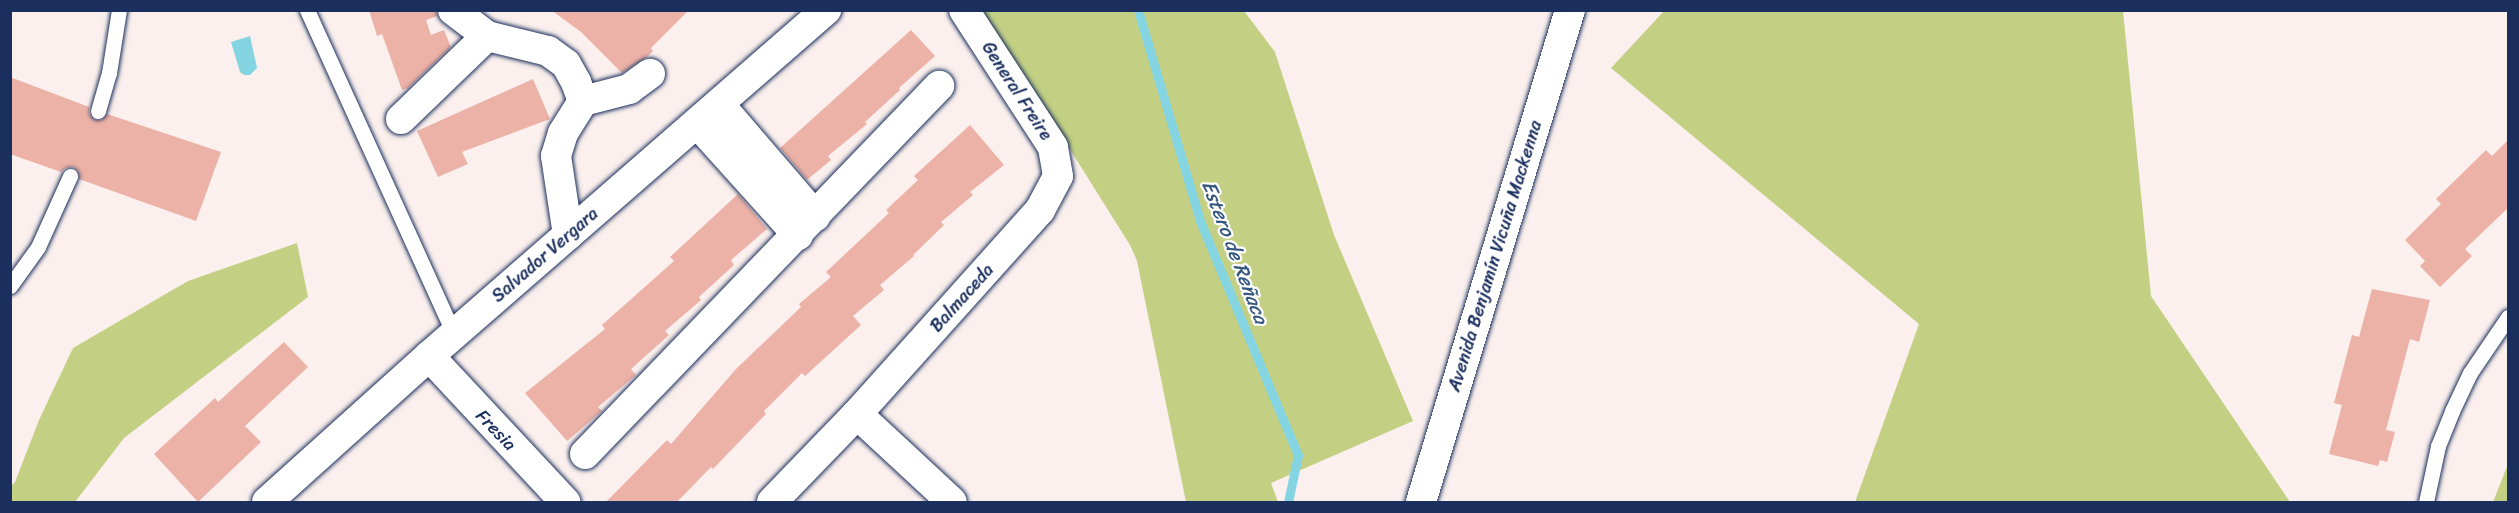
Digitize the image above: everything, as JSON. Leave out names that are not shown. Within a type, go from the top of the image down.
[{"type":"street","points":[[453,10],[488,36],[548,51],[566,64],[583,101]]},
{"type":"street","name":"Salvador Vergara","points":[[267,502],[429,356],[826,10]]},
{"type":"street","name":"General Freire","points":[[964,10],[1053,147],[1058,176]]},
{"type":"street","name":"Avenida Benjamín Vicuña Mackenna","points":[[1421,502],[1570,10]]},
{"type":"street","points":[[401,118],[488,36]]},
{"type":"street","points":[[568,235],[555,156],[563,133],[583,101],[629,89],[650,74]]},
{"type":"street","points":[[585,454],[939,86]]},
{"type":"street","points":[[708,114],[806,225]]},
{"type":"street","name":"Balmaceda","points":[[772,502],[858,414],[1040,210],[1058,176]]},
{"type":"street","name":"Fresia","points":[[429,356],[565,502]]},
{"type":"street","points":[[858,414],[952,502]]},
{"type":"lane","points":[[98,111],[109,73],[119,10]]},
{"type":"lane","points":[[307,10],[454,334]]},
{"type":"lane","points":[[10,286],[38,247],[70,176]]},
{"type":"lane","points":[[2426,502],[2438,446],[2452,411],[2470,373],[2508,317]]},
{"type":"green space","points":[[983,11],[1244,11],[1275,52],[1334,235],[1413,421],[1271,483],[1278,502],[1186,502],[1137,261],[1130,245]]},
{"type":"green space","points":[[1664,11],[2123,11],[2151,296],[2290,502],[1855,502],[1919,324],[1611,68]]},
{"type":"green space","points":[[297,243],[308,297],[124,438],[75,502],[11,502],[11,486],[15,482],[39,420],[73,348],[188,281]]},
{"type":"green space","points":[[2508,464],[2508,502],[2493,502]]},
{"type":"water","points":[[250,36],[257,68],[250,75],[244,75],[240,72],[231,42]]},
{"type":"building","points":[[369,10],[436,10],[437,16],[426,20],[431,35],[444,30],[451,47],[408,88],[402,90],[382,34],[377,36]]},
{"type":"building","points":[[551,10],[689,10],[651,48],[653,51],[647,57],[622,73],[581,32]]},
{"type":"building","points":[[911,30],[935,56],[865,122],[867,124],[828,156],[831,160],[807,180],[780,148]]},
{"type":"building","points":[[10,77],[89,107],[89,114],[95,120],[101,120],[107,114],[221,152],[196,221],[79,179],[78,171],[73,167],[65,168],[61,172],[10,154]]},
{"type":"building","points":[[533,79],[550,119],[462,152],[468,164],[438,177],[417,131]]},
{"type":"building","points":[[970,125],[1004,165],[970,192],[973,195],[941,222],[944,225],[914,256],[880,285],[884,290],[853,316],[861,325],[805,376],[802,373],[764,411],[766,414],[713,469],[711,467],[677,502],[606,502],[667,440],[671,444],[736,369],[801,307],[799,304],[831,277],[826,272],[889,213],[886,210],[918,180],[914,176]]},
{"type":"building","points":[[2508,140],[2508,208],[2465,249],[2472,256],[2440,287],[2420,266],[2425,261],[2405,240],[2441,204],[2436,199],[2486,150],[2492,156]]},
{"type":"building","points":[[738,194],[767,229],[731,260],[734,265],[699,297],[701,300],[665,331],[669,335],[631,369],[636,375],[598,407],[602,411],[567,441],[525,393],[605,329],[602,325],[674,261],[670,257]]},
{"type":"building","points":[[2372,289],[2430,300],[2419,342],[2410,339],[2386,430],[2395,432],[2387,462],[2380,460],[2378,466],[2329,454],[2342,405],[2334,403],[2352,335],[2359,337]]},
{"type":"building","points":[[284,342],[308,367],[245,426],[261,442],[198,502],[154,454],[215,398],[218,402]]},
{"type":"waterway","name":"Estero de Reñaca","points":[[1138,10],[1200,221],[1298,455],[1288,502]]}]
